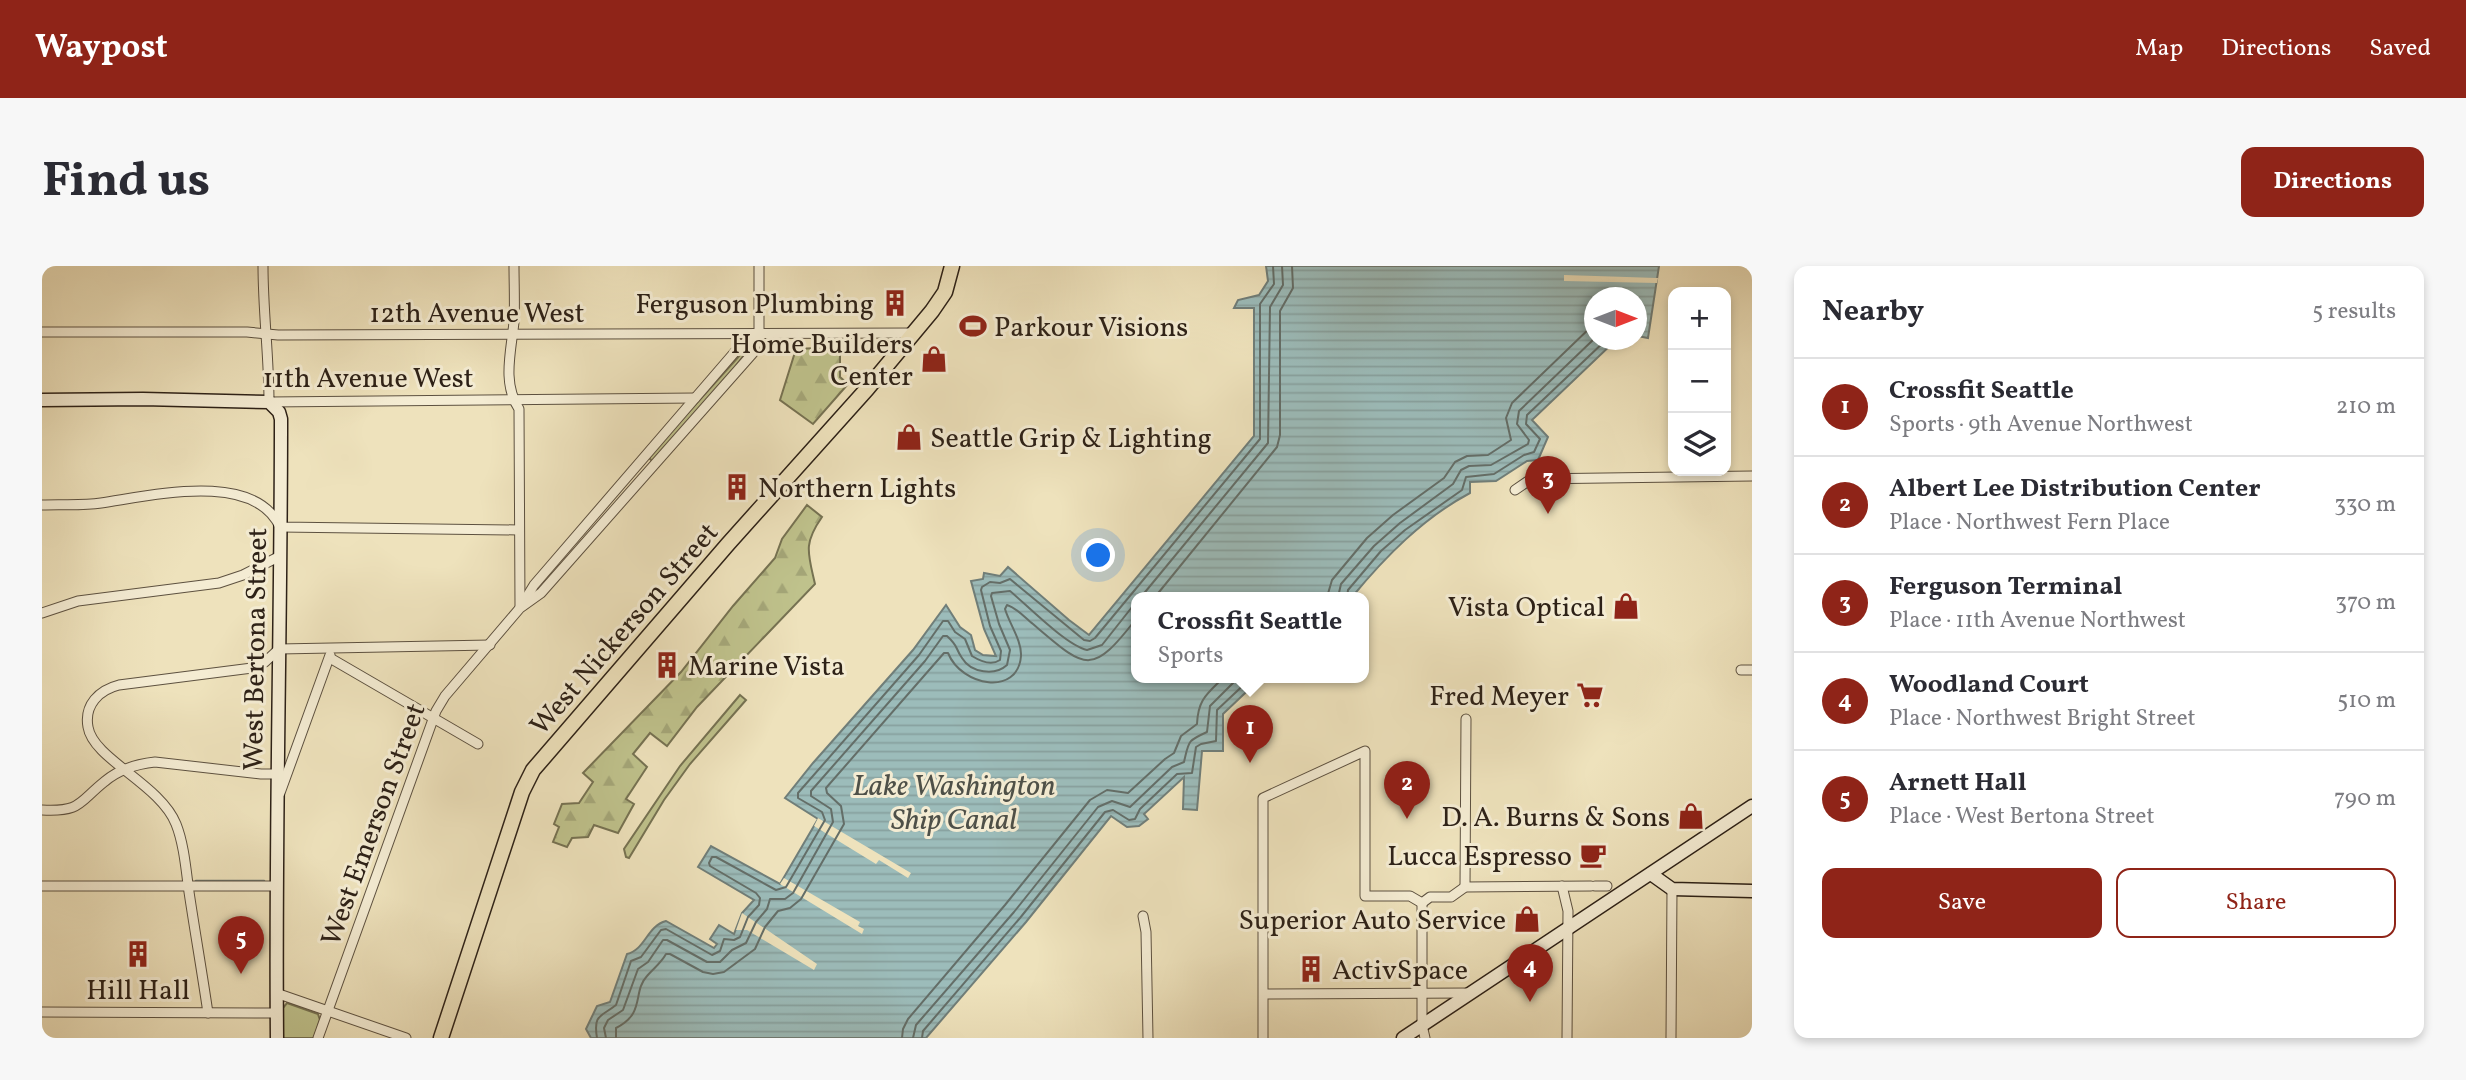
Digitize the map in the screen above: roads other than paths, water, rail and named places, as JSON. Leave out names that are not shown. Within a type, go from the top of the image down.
[{"type":"main road","name":"West Nickerson Street","points":[[441,1038],[522,792],[539,761],[867,389],[945,292],[952,266]]},
{"type":"street","name":"West Bertona Street","points":[[263,266],[268,402],[279,412],[281,419],[277,1038]]},
{"type":"street","points":[[514,266],[514,325],[511,334],[509,391],[519,409],[520,608]]},
{"type":"street","name":"West Emerson Street","points":[[520,608],[541,593],[753,353],[760,334],[759,266]]},
{"type":"street","name":"12th Avenue West","points":[[42,332],[913,333]]},
{"type":"street","name":"West Emerson Street","points":[[318,1038],[434,719],[445,696],[520,608],[534,586],[740,346],[760,334]]},
{"type":"street","name":"11th Avenue West","points":[[42,401],[695,398]]},
{"type":"street","points":[[1515,490],[1531,479],[1752,476]]},
{"type":"street","points":[[42,505],[98,504],[151,493],[202,490],[240,496],[261,504],[275,515],[281,527],[519,530]]},
{"type":"street","points":[[42,613],[78,601],[219,583],[243,575],[280,556]]},
{"type":"street","points":[[208,1013],[176,824],[155,794],[107,756],[94,742],[88,728],[88,712],[93,702],[106,689],[119,685],[252,668],[265,662],[279,649],[330,654],[490,645]]},
{"type":"street","points":[[330,654],[478,744]]},
{"type":"street","points":[[277,801],[330,654]]},
{"type":"street","points":[[1741,670],[1752,670]]},
{"type":"street","points":[[1465,887],[1466,719]]},
{"type":"street","points":[[1263,1038],[1263,798],[1365,751],[1365,895],[1410,896],[1422,902]]},
{"type":"street","points":[[42,810],[57,811],[74,807],[125,768],[155,762],[277,774]]},
{"type":"street","points":[[1403,1038],[1424,1031],[1471,993],[1752,806]]},
{"type":"street","points":[[1651,874],[1672,889],[1752,891]]},
{"type":"street","points":[[42,886],[277,886]]},
{"type":"street","points":[[1562,886],[1567,904],[1568,929],[1567,1038]]},
{"type":"street","points":[[1422,902],[1430,897],[1451,897],[1465,887],[1607,886]]},
{"type":"street","points":[[1671,1038],[1672,889]]},
{"type":"street","points":[[1422,902],[1424,1031]]},
{"type":"street","points":[[1143,916],[1146,932],[1147,1038]]},
{"type":"street","points":[[276,993],[406,1038]]},
{"type":"street","points":[[1264,994],[1471,993]]},
{"type":"street","points":[[42,1012],[277,1013]]},
{"type":"water","name":"Lake Washington Ship Canal","points":[[1266,266],[1659,266],[1648,338],[1647,287],[1584,287],[1584,350],[1606,350],[1532,420],[1548,437],[1538,460],[1527,461],[1496,481],[1470,482],[1470,493],[1436,514],[1406,539],[1356,592],[1131,592],[1131,683],[1256,683],[1223,714],[1223,751],[1202,751],[1197,810],[1183,809],[1184,777],[1144,814],[1148,819],[1139,826],[1127,827],[1111,816],[1026,922],[926,1038],[591,1038],[586,1029],[597,1006],[610,1002],[627,954],[638,948],[654,928],[666,921],[714,948],[717,944],[710,939],[719,925],[734,934],[742,913],[754,900],[698,867],[711,846],[780,884],[818,819],[785,798],[913,650],[946,605],[960,627],[971,635],[975,650],[983,655],[996,656],[984,629],[971,581],[983,579],[984,573],[1000,576],[1008,567],[1089,635],[1254,436],[1254,308],[1234,308],[1238,300],[1259,295],[1268,281]]},
{"type":"waterway","points":[[196,881],[264,881]]},
{"type":"place","name":"Ferguson Plumbing","points":[[895,303]]},
{"type":"place","name":"Parkour Visions","points":[[973,326]]},
{"type":"place","name":"Home Builders Center","points":[[934,359]]},
{"type":"place","name":"Seattle Grip & Lighting","points":[[909,437]]},
{"type":"place","name":"Northern Lights","points":[[737,487]]},
{"type":"place","name":"Ferguson Terminal","points":[[1548,514]]},
{"type":"place","name":"Vista Optical","points":[[1626,606]]},
{"type":"place","name":"Marine Vista","points":[[667,665]]},
{"type":"place","name":"Fred Meyer","points":[[1590,695]]},
{"type":"place","name":"Crossfit Seattle","points":[[1250,763]]},
{"type":"place","name":"D. A. Burns & Sons","points":[[1691,816]]},
{"type":"place","name":"Albert Lee Distribution Center","points":[[1407,819]]},
{"type":"place","name":"Lucca Espresso","points":[[1593,855]]},
{"type":"place","name":"Superior Auto Service","points":[[1527,919]]},
{"type":"place","name":"Hill Hall","points":[[138,954]]},
{"type":"place","name":"ActivSpace","points":[[1311,969]]},
{"type":"place","name":"Arnett Hall","points":[[241,974]]},
{"type":"place","name":"Woodland Court","points":[[1530,1002]]}]
